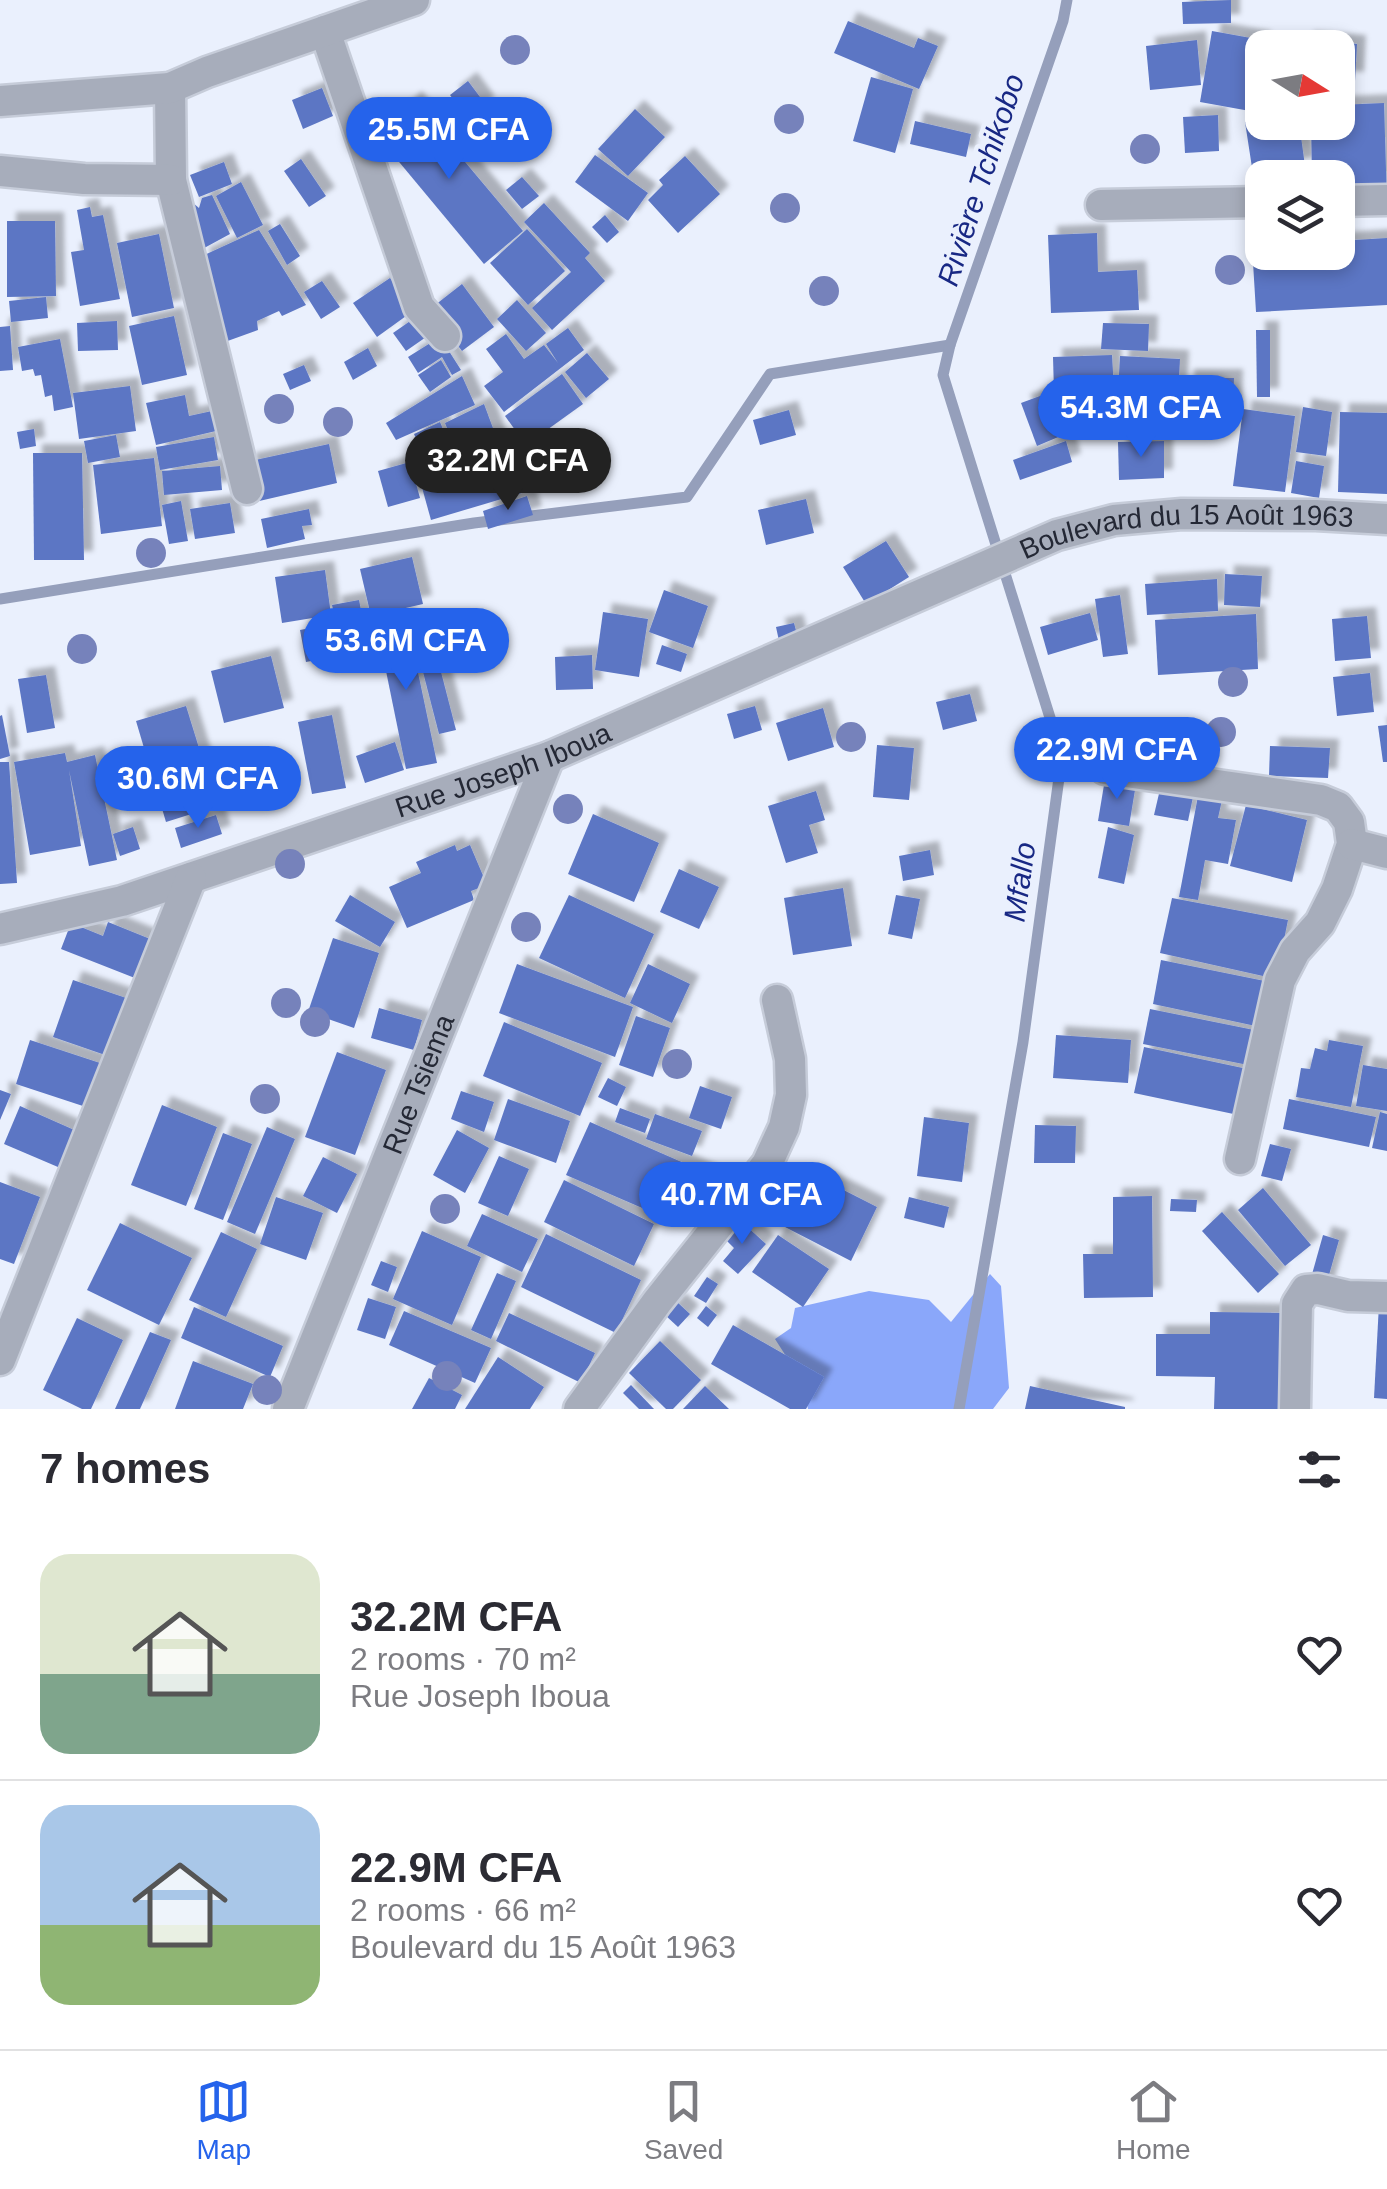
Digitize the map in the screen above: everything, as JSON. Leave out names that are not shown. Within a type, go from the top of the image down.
[{"type":"street","points":[[0,100],[170,88],[414,0]]},
{"type":"street","points":[[326,32],[419,308],[445,336]]},
{"type":"street","points":[[170,88],[171,180],[247,489]]},
{"type":"street","points":[[0,171],[84,179],[171,180]]},
{"type":"street","points":[[1355,201],[1387,200]]},
{"type":"street","points":[[1101,205],[1245,202]]},
{"type":"street","name":"Boulevard du 15 Août 1963","points":[[989,563],[1057,535],[1114,520],[1182,514],[1387,519]]},
{"type":"street","name":"Rue Joseph Iboua","points":[[0,929],[122,900],[549,757],[989,563]]},
{"type":"street","name":"Rue Tsiema","points":[[288,1409],[549,757]]},
{"type":"street","points":[[1105,769],[1322,800],[1338,808],[1349,822],[1352,844],[1337,890],[1320,923],[1295,952],[1280,980],[1240,1159]]},
{"type":"street","points":[[1352,844],[1387,852]]},
{"type":"street","points":[[0,1360],[192,878]]},
{"type":"street","points":[[579,1409],[772,1152],[784,1127],[791,1095],[790,1059],[776,1000]]},
{"type":"street","points":[[1295,1409],[1297,1304],[1306,1290],[1387,1298]]},
{"type":"shaded area","points":[[990,1274],[1001,1286],[1009,1388],[993,1409],[808,1409],[802,1381],[775,1339],[791,1328],[795,1308],[869,1291],[929,1300],[951,1322]]},
{"type":"building","points":[[1231,0],[1231,23],[1183,24],[1182,2]]},
{"type":"building","points":[[848,21],[914,48],[918,38],[938,46],[919,89],[834,53]]},
{"type":"building","points":[[1212,31],[1245,37],[1245,110],[1200,102]]},
{"type":"building","points":[[1197,40],[1201,85],[1150,90],[1146,46]]},
{"type":"building","points":[[871,77],[913,89],[895,153],[853,141]]},
{"type":"building","points":[[468,81],[486,105],[468,119],[450,95]]},
{"type":"building","points":[[322,88],[333,116],[303,129],[292,100]]},
{"type":"building","points":[[413,100],[523,231],[484,264],[375,133]]},
{"type":"building","points":[[1384,103],[1387,204],[1355,205],[1355,160],[1312,160],[1311,140],[1355,140],[1355,104]]},
{"type":"building","points":[[635,109],[665,137],[628,176],[598,149]]},
{"type":"building","points":[[1218,115],[1219,151],[1185,153],[1183,117]]},
{"type":"building","points":[[915,121],[971,134],[966,157],[910,144]]},
{"type":"building","points":[[1248,140],[1301,140],[1304,160],[1251,160]]},
{"type":"building","points":[[595,155],[648,193],[628,221],[575,182]]},
{"type":"building","points":[[685,156],[720,194],[678,233],[648,200],[663,185],[659,180]]},
{"type":"building","points":[[301,159],[326,196],[309,207],[284,171]]},
{"type":"building","points":[[224,162],[232,184],[199,197],[190,175]]},
{"type":"building","points":[[522,177],[539,196],[522,209],[506,190]]},
{"type":"building","points":[[241,182],[263,225],[237,238],[216,196]]},
{"type":"building","points":[[212,195],[230,234],[195,253],[192,202],[199,208],[202,198]]},
{"type":"building","points":[[544,203],[590,253],[585,258],[605,281],[552,330],[532,308],[571,272],[524,222]]},
{"type":"building","points":[[90,207],[92,217],[103,215],[120,299],[80,306],[71,252],[84,250],[77,210]]},
{"type":"building","points":[[605,215],[619,232],[607,243],[592,227]]},
{"type":"building","points":[[7,221],[55,221],[56,296],[7,297]]},
{"type":"building","points":[[280,224],[300,256],[287,265],[268,231]]},
{"type":"building","points":[[527,229],[565,271],[528,305],[490,263]]},
{"type":"building","points":[[259,230],[306,305],[282,316],[279,311],[257,321],[258,330],[222,343],[213,317],[221,311],[200,257]]},
{"type":"building","points":[[1097,233],[1098,272],[1137,270],[1139,310],[1051,313],[1048,235]]},
{"type":"building","points":[[159,234],[174,308],[132,317],[117,243]]},
{"type":"building","points":[[1387,238],[1387,305],[1256,312],[1253,270],[1355,270],[1355,240]]},
{"type":"building","points":[[390,278],[413,311],[377,337],[353,303]]},
{"type":"building","points":[[322,281],[340,307],[321,319],[304,292]]},
{"type":"building","points":[[462,284],[494,327],[462,351],[430,309]]},
{"type":"building","points":[[46,297],[48,318],[11,322],[9,301]]},
{"type":"building","points":[[517,300],[546,333],[526,351],[497,319]]},
{"type":"building","points":[[174,316],[187,375],[142,385],[129,326]]},
{"type":"building","points":[[416,317],[429,335],[406,351],[393,333]]},
{"type":"building","points":[[117,321],[118,350],[78,351],[77,323]]},
{"type":"building","points":[[1103,323],[1149,324],[1148,351],[1101,349]]},
{"type":"building","points":[[10,326],[13,370],[0,371],[0,327]]},
{"type":"building","points":[[568,328],[584,350],[504,412],[484,386],[503,372],[486,349],[506,334],[524,359],[544,345],[558,363],[546,344]]},
{"type":"building","points":[[1256,330],[1270,330],[1270,397],[1257,397]]},
{"type":"building","points":[[440,337],[461,370],[452,375],[442,357],[418,373],[408,357]]},
{"type":"building","points":[[60,339],[73,407],[54,411],[52,395],[45,397],[41,375],[35,376],[33,369],[22,371],[18,347]]},
{"type":"building","points":[[368,348],[377,366],[353,380],[344,362]]},
{"type":"building","points":[[587,353],[609,379],[586,398],[565,372]]},
{"type":"building","points":[[1112,355],[1114,390],[1054,392],[1053,357]]},
{"type":"building","points":[[1120,356],[1180,359],[1177,416],[1117,412]]},
{"type":"building","points":[[441,360],[451,377],[430,392],[418,375]]},
{"type":"building","points":[[304,365],[311,381],[290,390],[283,374]]},
{"type":"building","points":[[562,374],[583,404],[526,445],[505,416]]},
{"type":"building","points":[[462,376],[475,405],[396,440],[386,423]]},
{"type":"building","points":[[1185,378],[1234,378],[1233,413],[1184,412]]},
{"type":"building","points":[[130,386],[136,431],[79,439],[73,393]]},
{"type":"building","points":[[1048,393],[1063,435],[1037,446],[1021,403]]},
{"type":"building","points":[[185,395],[189,416],[212,411],[216,431],[156,445],[146,403]]},
{"type":"building","points":[[484,404],[500,447],[461,463],[445,423]]},
{"type":"building","points":[[1303,407],[1332,412],[1326,456],[1296,452]]},
{"type":"building","points":[[1243,409],[1295,416],[1285,492],[1233,486]]},
{"type":"building","points":[[789,410],[796,435],[760,445],[753,420]]},
{"type":"building","points":[[1340,412],[1387,413],[1387,494],[1338,492]]},
{"type":"building","points":[[440,422],[458,465],[432,476],[414,434]]},
{"type":"building","points":[[34,429],[36,446],[20,449],[17,432]]},
{"type":"building","points":[[116,435],[120,457],[88,463],[84,441]]},
{"type":"building","points":[[214,437],[218,460],[160,470],[156,447]]},
{"type":"building","points":[[1066,441],[1072,462],[1020,480],[1013,460]]},
{"type":"building","points":[[1164,441],[1164,478],[1119,480],[1118,442]]},
{"type":"building","points":[[329,444],[337,483],[255,502],[246,462]]},
{"type":"building","points":[[33,453],[82,453],[84,560],[34,560]]},
{"type":"building","points":[[515,456],[525,492],[431,520],[421,484]]},
{"type":"building","points":[[154,458],[162,526],[101,534],[93,465]]},
{"type":"building","points":[[1296,461],[1324,466],[1319,498],[1291,493]]},
{"type":"building","points":[[410,462],[420,498],[388,507],[378,471]]},
{"type":"building","points":[[220,466],[222,490],[164,495],[162,471]]},
{"type":"building","points":[[527,496],[533,515],[488,529],[483,511]]},
{"type":"building","points":[[806,499],[814,533],[766,545],[758,510]]},
{"type":"building","points":[[181,501],[188,541],[169,544],[162,505]]},
{"type":"building","points":[[230,503],[235,533],[195,539],[190,509]]},
{"type":"building","points":[[309,509],[312,525],[302,526],[305,539],[267,548],[261,519]]},
{"type":"building","points":[[886,541],[909,577],[866,604],[843,567]]},
{"type":"building","points":[[412,557],[423,604],[371,616],[360,569]]},
{"type":"building","points":[[325,570],[331,615],[282,623],[275,577]]},
{"type":"building","points":[[1225,574],[1262,576],[1260,607],[1224,605]]},
{"type":"building","points":[[1217,579],[1218,611],[1147,615],[1145,584]]},
{"type":"building","points":[[664,590],[708,606],[693,648],[649,632]]},
{"type":"building","points":[[1120,595],[1128,654],[1103,657],[1095,599]]},
{"type":"building","points":[[359,600],[369,650],[306,662],[300,630],[336,623],[332,605]]},
{"type":"building","points":[[603,612],[648,619],[639,677],[595,670]]},
{"type":"building","points":[[1090,613],[1098,640],[1048,655],[1040,627]]},
{"type":"building","points":[[1256,614],[1258,669],[1158,675],[1155,620]]},
{"type":"building","points":[[406,615],[437,763],[406,769],[376,622]]},
{"type":"building","points":[[1367,616],[1371,658],[1335,661],[1332,619]]},
{"type":"building","points":[[794,623],[800,646],[781,650],[776,627]]},
{"type":"building","points":[[432,637],[456,730],[439,734],[415,641]]},
{"type":"building","points":[[662,645],[687,654],[681,672],[656,664]]},
{"type":"building","points":[[592,655],[593,689],[556,690],[555,657]]},
{"type":"building","points":[[271,656],[284,708],[224,723],[211,671]]},
{"type":"building","points":[[1370,673],[1374,712],[1337,716],[1333,677]]},
{"type":"building","points":[[46,675],[55,728],[27,733],[18,679]]},
{"type":"building","points":[[970,694],[977,721],[943,730],[936,702]]},
{"type":"building","points":[[186,706],[217,806],[166,822],[136,721]]},
{"type":"building","points":[[755,706],[762,730],[734,739],[727,714]]},
{"type":"building","points":[[823,708],[834,747],[788,761],[776,723]]},
{"type":"building","points":[[332,715],[346,788],[312,794],[298,722]]},
{"type":"building","points":[[0,716],[10,756],[0,759]]},
{"type":"building","points":[[1387,725],[1387,762],[1383,762],[1378,726]]},
{"type":"building","points":[[395,742],[404,770],[365,783],[356,756]]},
{"type":"building","points":[[877,745],[914,748],[909,800],[873,797]]},
{"type":"building","points":[[1270,746],[1330,748],[1328,778],[1269,776]]},
{"type":"building","points":[[65,753],[67,762],[95,755],[117,860],[89,866],[69,770],[81,846],[30,855],[14,762]]},
{"type":"building","points":[[0,762],[9,762],[17,883],[0,884]]},
{"type":"building","points":[[140,764],[150,798],[112,807],[102,776]]},
{"type":"building","points":[[1105,779],[1136,784],[1129,826],[1098,821]]},
{"type":"building","points":[[1161,785],[1194,792],[1188,821],[1154,815]]},
{"type":"building","points":[[816,791],[825,820],[809,825],[818,853],[786,863],[768,806]]},
{"type":"building","points":[[1198,796],[1222,800],[1218,818],[1236,820],[1228,864],[1205,860],[1198,900],[1179,897]]},
{"type":"building","points":[[1246,805],[1307,820],[1292,882],[1230,866]]},
{"type":"building","points":[[593,814],[659,843],[634,902],[568,874]]},
{"type":"building","points":[[216,815],[222,834],[181,848],[175,828]]},
{"type":"building","points":[[133,827],[140,849],[120,856],[113,834]]},
{"type":"building","points":[[1108,827],[1134,835],[1124,884],[1098,878]]},
{"type":"building","points":[[455,845],[457,851],[470,845],[487,885],[471,891],[474,900],[407,928],[389,887],[421,873],[416,862]]},
{"type":"building","points":[[930,850],[934,875],[903,881],[899,856]]},
{"type":"building","points":[[679,869],[719,887],[699,929],[660,912]]},
{"type":"building","points":[[843,888],[852,946],[793,955],[784,898]]},
{"type":"building","points":[[350,895],[395,922],[380,947],[335,921]]},
{"type":"building","points":[[569,895],[654,934],[625,998],[539,958]]},
{"type":"building","points":[[896,895],[920,899],[912,939],[888,934]]},
{"type":"building","points":[[1172,898],[1288,920],[1276,979],[1160,953]]},
{"type":"building","points":[[108,922],[160,943],[145,982],[61,949],[71,923],[103,936]]},
{"type":"building","points":[[333,938],[379,953],[354,1028],[308,1012]]},
{"type":"building","points":[[1161,960],[1275,983],[1265,1028],[1153,1004]]},
{"type":"building","points":[[517,964],[633,1007],[615,1057],[499,1013]]},
{"type":"building","points":[[648,964],[690,984],[672,1023],[630,1003]]},
{"type":"building","points":[[73,980],[129,999],[108,1056],[53,1037]]},
{"type":"building","points":[[379,1008],[422,1020],[414,1050],[371,1038]]},
{"type":"building","points":[[1150,1009],[1264,1032],[1258,1067],[1143,1044]]},
{"type":"building","points":[[636,1016],[670,1028],[653,1077],[619,1065]]},
{"type":"building","points":[[504,1022],[602,1063],[580,1116],[483,1076]]},
{"type":"building","points":[[1056,1035],[1131,1040],[1128,1083],[1053,1078]]},
{"type":"building","points":[[30,1040],[103,1064],[89,1108],[16,1084]]},
{"type":"building","points":[[1329,1040],[1363,1046],[1351,1107],[1296,1097],[1301,1068],[1310,1069],[1315,1048],[1327,1051]]},
{"type":"building","points":[[1144,1047],[1252,1070],[1243,1116],[1134,1093]]},
{"type":"building","points":[[337,1052],[386,1070],[355,1155],[305,1137]]},
{"type":"building","points":[[1363,1065],[1387,1069],[1387,1111],[1356,1106]]},
{"type":"building","points":[[608,1078],[626,1087],[617,1106],[598,1097]]},
{"type":"building","points":[[700,1086],[732,1097],[721,1129],[689,1118]]},
{"type":"building","points":[[0,1090],[11,1094],[0,1120]]},
{"type":"building","points":[[461,1091],[494,1102],[484,1132],[451,1119]]},
{"type":"building","points":[[508,1099],[570,1121],[556,1163],[494,1140]]},
{"type":"building","points":[[1289,1099],[1376,1117],[1369,1147],[1283,1129]]},
{"type":"building","points":[[162,1105],[217,1127],[186,1206],[131,1185]]},
{"type":"building","points":[[20,1106],[81,1133],[65,1170],[4,1144]]},
{"type":"building","points":[[620,1108],[650,1119],[645,1133],[615,1122]]},
{"type":"building","points":[[1380,1112],[1387,1114],[1387,1151],[1372,1148]]},
{"type":"building","points":[[655,1114],[702,1131],[692,1156],[646,1139]]},
{"type":"building","points":[[924,1117],[969,1123],[962,1182],[917,1176]]},
{"type":"building","points":[[590,1122],[709,1174],[686,1227],[566,1175]]},
{"type":"building","points":[[1035,1125],[1076,1126],[1075,1163],[1034,1163]]},
{"type":"building","points":[[267,1127],[295,1139],[255,1234],[227,1222]]},
{"type":"building","points":[[457,1130],[489,1148],[465,1193],[433,1175]]},
{"type":"building","points":[[223,1133],[252,1144],[223,1220],[194,1209]]},
{"type":"building","points":[[1270,1144],[1291,1149],[1282,1181],[1261,1176]]},
{"type":"building","points":[[499,1156],[529,1169],[508,1216],[478,1203]]},
{"type":"building","points":[[323,1157],[357,1174],[337,1213],[303,1196]]},
{"type":"building","points":[[812,1174],[877,1207],[851,1261],[785,1227]]},
{"type":"building","points":[[564,1180],[654,1224],[634,1266],[544,1222]]},
{"type":"building","points":[[0,1182],[40,1197],[14,1264],[0,1259]]},
{"type":"building","points":[[1263,1188],[1311,1245],[1285,1266],[1238,1210]]},
{"type":"building","points":[[1152,1196],[1153,1297],[1084,1298],[1083,1254],[1113,1254],[1113,1197]]},
{"type":"building","points":[[276,1197],[323,1213],[306,1260],[260,1244]]},
{"type":"building","points":[[909,1197],[949,1207],[944,1228],[904,1218]]},
{"type":"building","points":[[1171,1199],[1197,1200],[1196,1212],[1170,1211]]},
{"type":"building","points":[[1222,1212],[1279,1274],[1258,1293],[1202,1231]]},
{"type":"building","points":[[482,1214],[538,1239],[522,1272],[467,1246]]},
{"type":"building","points":[[741,1221],[766,1244],[738,1274],[723,1261],[734,1248],[724,1238]]},
{"type":"building","points":[[120,1223],[192,1258],[159,1325],[87,1290]]},
{"type":"building","points":[[422,1231],[481,1257],[452,1325],[393,1299]]},
{"type":"building","points":[[221,1232],[257,1249],[226,1317],[189,1300]]},
{"type":"building","points":[[546,1234],[641,1280],[616,1333],[521,1287]]},
{"type":"building","points":[[778,1235],[829,1269],[803,1307],[752,1272]]},
{"type":"building","points":[[1323,1235],[1339,1240],[1325,1289],[1309,1285]]},
{"type":"building","points":[[381,1261],[397,1267],[388,1292],[371,1285]]},
{"type":"building","points":[[497,1273],[516,1281],[491,1339],[471,1330]]},
{"type":"building","points":[[707,1277],[718,1284],[706,1303],[694,1296]]},
{"type":"building","points":[[368,1298],[396,1307],[385,1339],[357,1330]]},
{"type":"building","points":[[677,1302],[690,1314],[678,1327],[665,1315]]},
{"type":"building","points":[[1379,1304],[1387,1304],[1387,1399],[1374,1398]]},
{"type":"building","points":[[706,1306],[717,1315],[708,1327],[697,1318]]},
{"type":"building","points":[[194,1307],[283,1346],[270,1377],[181,1338]]},
{"type":"building","points":[[404,1311],[491,1348],[475,1383],[389,1345]]},
{"type":"building","points":[[1210,1312],[1282,1313],[1281,1409],[1214,1409],[1215,1377],[1156,1376],[1156,1334],[1210,1334]]},
{"type":"building","points":[[509,1313],[595,1353],[581,1383],[496,1341]]},
{"type":"building","points":[[77,1318],[123,1340],[91,1409],[82,1409],[43,1390]]},
{"type":"building","points":[[733,1325],[824,1377],[806,1409],[790,1409],[711,1364]]},
{"type":"building","points":[[150,1332],[171,1340],[140,1409],[115,1409]]},
{"type":"building","points":[[660,1341],[701,1380],[673,1409],[666,1409],[629,1373]]},
{"type":"building","points":[[498,1357],[544,1387],[530,1409],[465,1409]]},
{"type":"building","points":[[193,1361],[253,1384],[243,1409],[175,1409]]},
{"type":"building","points":[[429,1378],[462,1395],[455,1409],[412,1409]]},
{"type":"building","points":[[631,1385],[654,1409],[639,1409],[623,1393]]},
{"type":"building","points":[[705,1386],[729,1409],[683,1409]]},
{"type":"building","points":[[1030,1386],[1125,1407],[1125,1409],[1025,1409]]},
{"type":"waterway","name":"Mfallo","points":[[959,1409],[1023,1042],[1062,756],[943,375],[1067,0]]},
{"type":"waterway","points":[[0,599],[474,523],[687,497],[770,374],[950,345]]},
{"type":"water label","name":"Rivière Tchikobo","points":[[981,180]]}]
